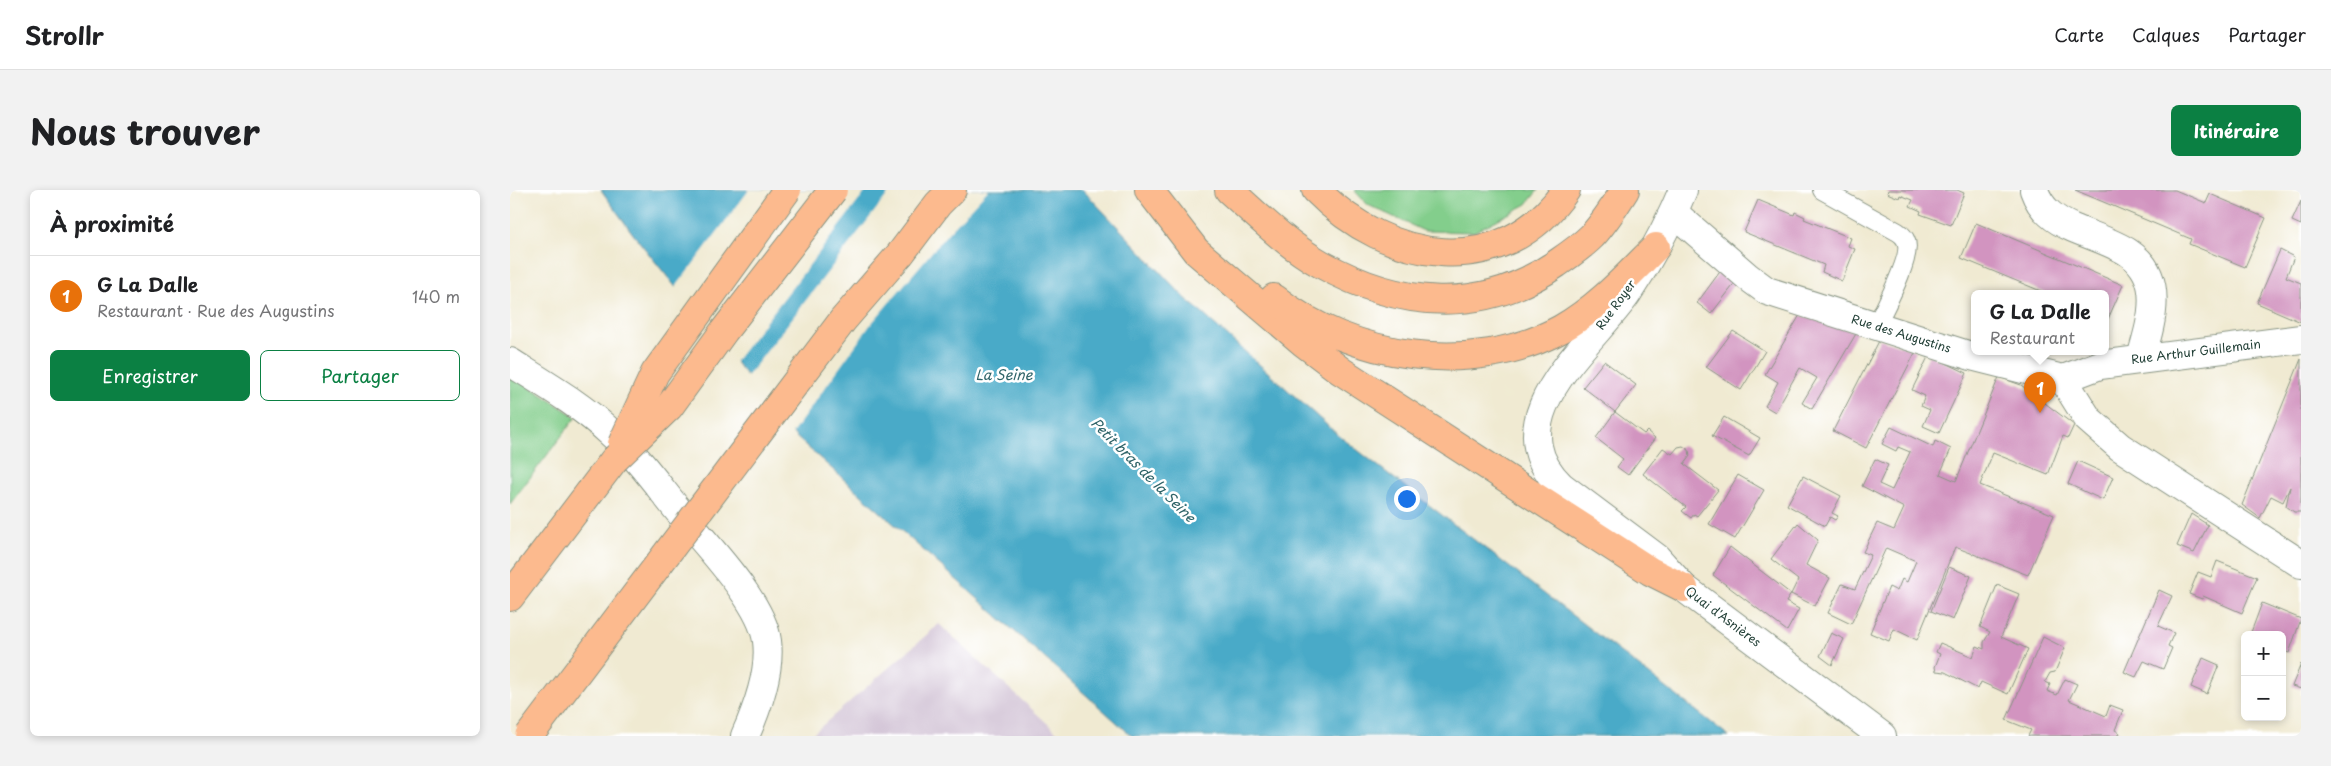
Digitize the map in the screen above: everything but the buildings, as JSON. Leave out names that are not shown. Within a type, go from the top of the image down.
[{"type":"main road","points":[[614,460],[655,373],[787,190]]},
{"type":"main road","points":[[510,597],[614,460],[669,407],[724,331],[833,190]]},
{"type":"main road","points":[[528,736],[843,320],[952,190]]},
{"type":"main road","points":[[1149,190],[1196,251],[1304,343],[1341,371],[1650,571],[1684,588]]},
{"type":"main road","points":[[1158,190],[1256,284],[1290,312],[1327,330],[1375,348],[1406,354],[1467,356],[1530,343],[1560,329],[1591,310],[1656,247]]},
{"type":"main road","points":[[1229,190],[1272,228],[1319,263],[1373,288],[1416,299],[1441,301],[1488,296],[1518,286],[1546,271],[1574,252],[1607,218],[1626,190]]},
{"type":"main road","points":[[1316,190],[1347,218],[1391,242],[1434,252],[1465,253],[1497,246],[1532,227],[1546,215],[1566,190]]},
{"type":"street","points":[[2034,190],[2042,207],[2061,223],[2128,252],[2144,268],[2150,279],[2153,295],[2153,312],[2141,358]]},
{"type":"street","name":"Rue Royer","points":[[1540,414],[1549,392],[1565,369],[1626,294],[1656,247],[1678,201]]},
{"type":"street","name":"Rue des Augustins","points":[[1678,201],[1748,277],[1767,291],[1971,356],[2063,379]]},
{"type":"street","name":"Rue Arthur Guillemain","points":[[2063,379],[2100,365],[2141,358],[2301,339]]},
{"type":"street","points":[[510,362],[574,402],[614,435],[635,457],[743,589],[761,622],[767,640],[767,662],[762,687],[745,736]]},
{"type":"street","points":[[2063,379],[2088,419],[2120,448],[2301,564]]},
{"type":"street","name":"Quai d'Asnières","points":[[1540,414],[1536,435],[1538,449],[1551,476],[1573,495],[1657,558],[1684,588],[1882,736]]},
{"type":"lane","points":[[1822,190],[1898,232],[1906,240],[1908,248],[1905,261],[1876,326]]},
{"type":"shaded area","points":[[939,624],[1061,736],[809,736],[816,731]]},
{"type":"green space","points":[[1354,190],[1538,190],[1527,204],[1474,232],[1424,231],[1368,205]]},
{"type":"green space","points":[[510,374],[576,417],[510,504]]},
{"type":"water","name":"La Seine","points":[[601,190],[1083,190],[1183,296],[1338,435],[1729,736],[1132,736],[795,436],[633,234]]},
{"type":"pier","points":[[749,190],[867,190],[734,363],[675,288]]},
{"type":"pier","points":[[891,190],[988,190],[947,234],[871,324],[791,435],[746,378]]},
{"type":"place","name":"G La Dalle","points":[[2040,413]]},
{"type":"water label","name":"Petit bras de la Seine","points":[[1143,470]]}]
